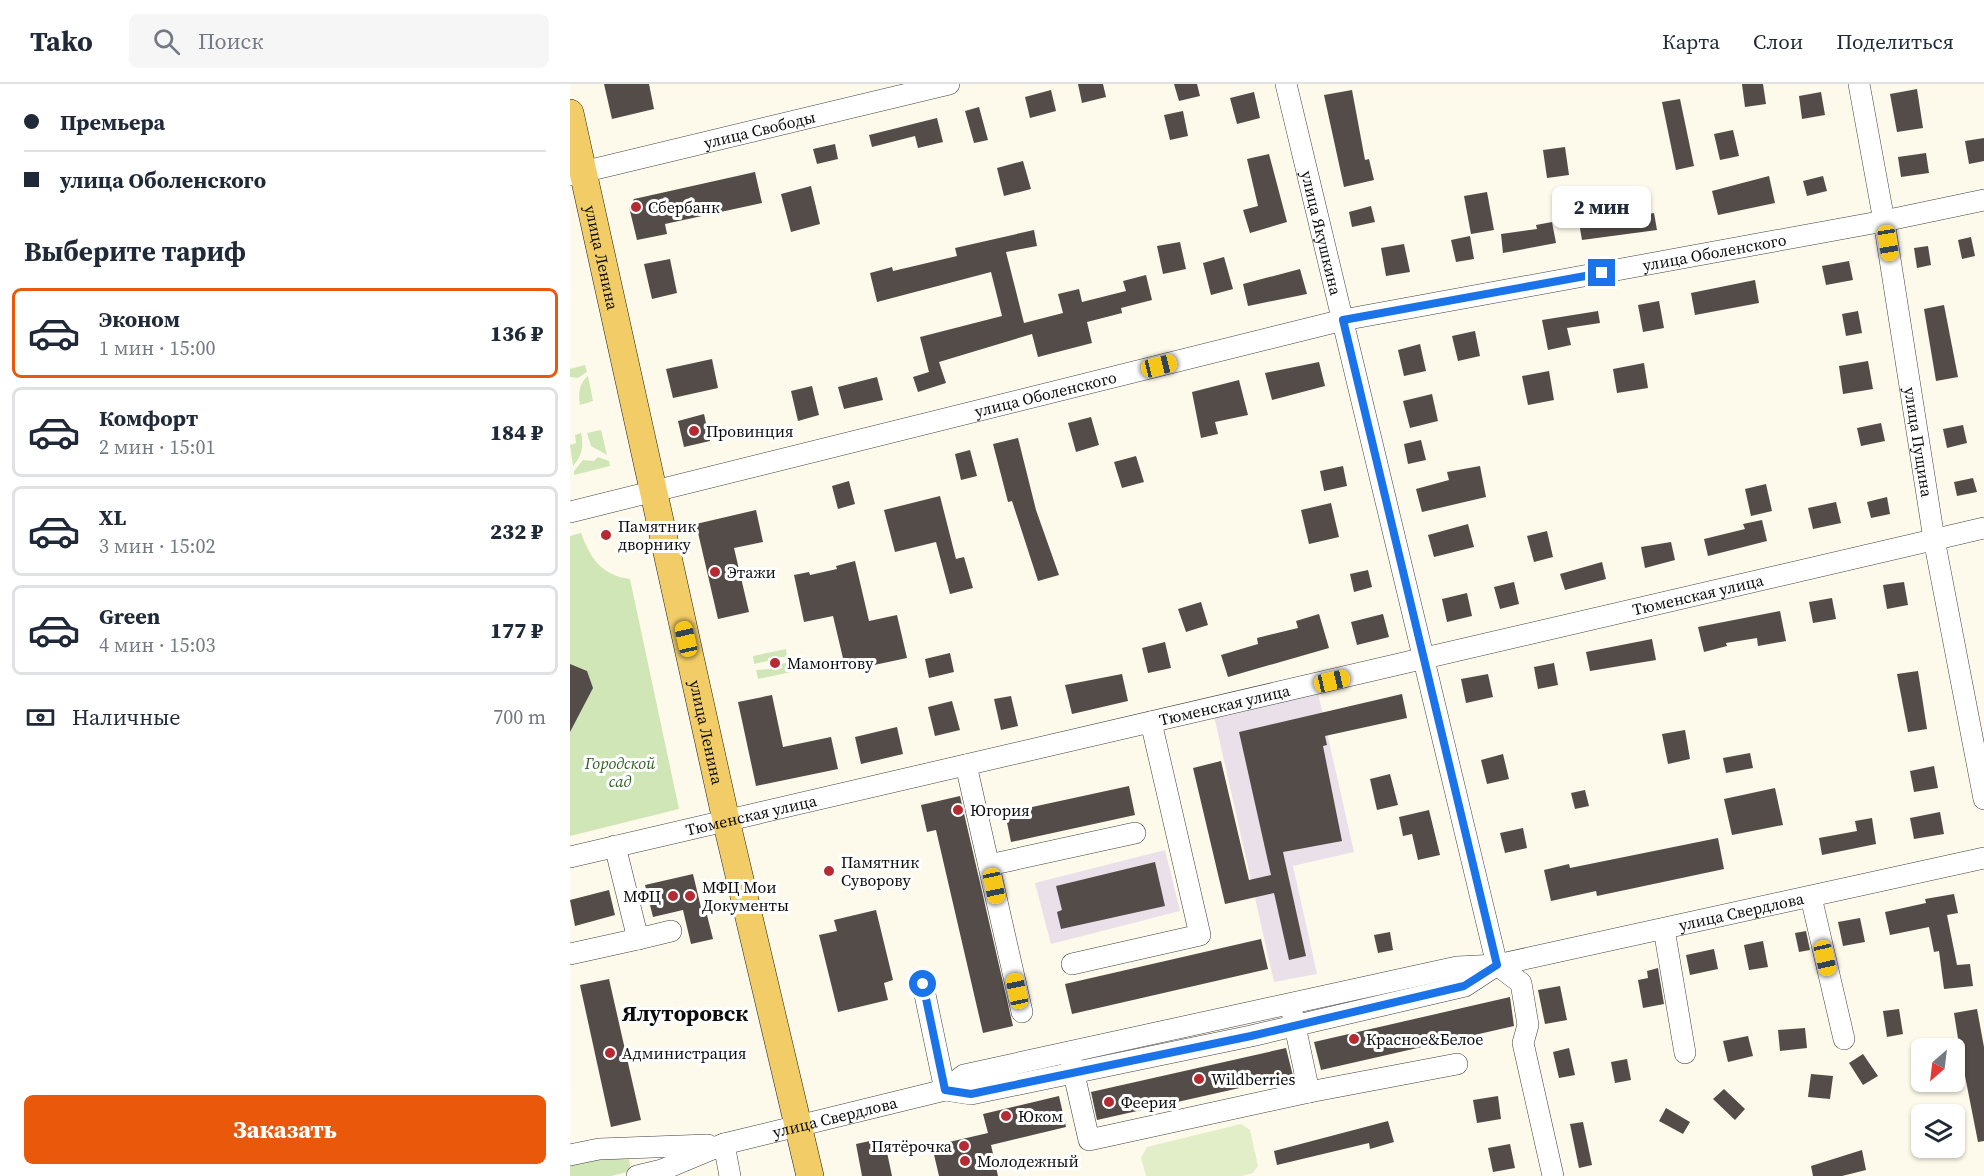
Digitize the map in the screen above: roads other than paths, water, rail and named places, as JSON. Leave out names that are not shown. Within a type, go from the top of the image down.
[{"type":"main road","name":"улица Ленина","points":[[570,113],[577,173],[654,491],[726,820],[810,1176]]},
{"type":"street","name":"улица Свободы","points":[[577,173],[949,84]]},
{"type":"street","name":"улица Якушкина","points":[[1286,84],[1422,660],[1497,965]]},
{"type":"street","name":"улица Пущина","points":[[1859,84],[1884,220],[1934,539],[1984,799]]},
{"type":"street","name":"улица Оболенского","points":[[570,512],[1343,320],[1984,200]]},
{"type":"street","name":"Тюменская улица","points":[[570,857],[1984,528]]},
{"type":"street","points":[[1072,964],[1200,935],[1152,722]]},
{"type":"street","points":[[966,765],[1022,1012]]},
{"type":"street","points":[[989,865],[1135,833]]},
{"type":"street","points":[[615,846],[638,939]]},
{"type":"street","name":"улица Свердлова","points":[[945,1090],[964,1075],[1457,967],[1497,965],[1984,858]]},
{"type":"street","points":[[1811,897],[1844,1039]]},
{"type":"street","points":[[1665,929],[1685,1053]]},
{"type":"street","points":[[570,954],[671,931]]},
{"type":"street","points":[[1497,965],[1521,983],[1528,1025],[1523,1043],[1553,1176]]},
{"type":"street","name":"улица Свердлова","points":[[637,1176],[662,1170],[724,1144],[945,1090],[971,1094],[1204,1045],[1464,986],[1497,965]]},
{"type":"street","points":[[923,984],[945,1090]]},
{"type":"street","points":[[1290,1003],[1309,1092]]},
{"type":"street","points":[[1200,1023],[1204,1045]]},
{"type":"street","points":[[1068,1052],[1089,1140],[1309,1092],[1457,1064]]},
{"type":"street","points":[[724,1144],[730,1176]]},
{"type":"street","name":"улица Свердлова","points":[[570,1155],[598,1149],[724,1144]]},
{"type":"place","name":"Сбербанк","points":[[636,207]]},
{"type":"place","name":"Провинция","points":[[694,431]]},
{"type":"place","name":"Памятник дворнику","points":[[606,535]]},
{"type":"place","name":"Этажи","points":[[715,572]]},
{"type":"place","name":"Мамонтову","points":[[775,663]]},
{"type":"place","name":"Югория","points":[[958,810]]},
{"type":"place","name":"Памятник Суворову","points":[[829,871]]},
{"type":"place","name":"МФЦ","points":[[673,896]]},
{"type":"place","name":"МФЦ Мои Документы","points":[[690,896]]},
{"type":"place","name":"Красное&Белое","points":[[1354,1039]]},
{"type":"place","name":"Администрация","points":[[610,1053]]},
{"type":"place","name":"Wildberries","points":[[1199,1079]]},
{"type":"place","name":"Феерия","points":[[1109,1102]]},
{"type":"place","name":"Юком","points":[[1006,1116]]},
{"type":"place","name":"Пятёрочка","points":[[964,1146]]},
{"type":"place","name":"Молодежный","points":[[965,1161]]},
{"type":"district","name":"Ялуторовск","points":[[685,1013]]},
{"type":"park label","name":"Городской сад","points":[[620,772]]}]
